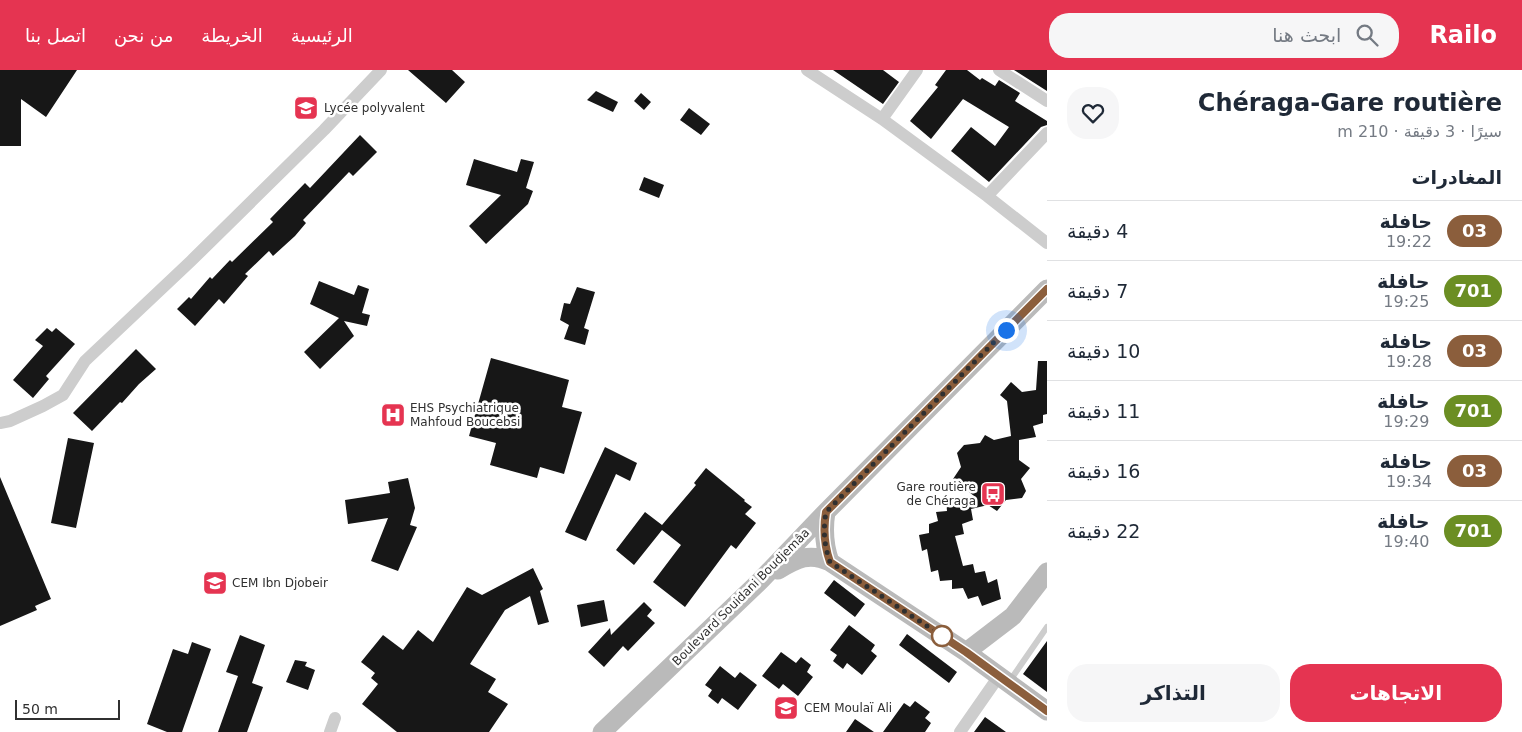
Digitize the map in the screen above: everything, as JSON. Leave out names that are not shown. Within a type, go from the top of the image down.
[{"type":"main road","name":"Boulevard Souidani Boudjemâa","points":[[602,732],[760,582],[826,512],[1047,288]]},
{"type":"main road","points":[[826,512],[825,548],[830,562]]},
{"type":"main road","points":[[760,582],[787,565],[806,556],[820,557],[966,652],[1047,711]]},
{"type":"main road","points":[[966,652],[1013,616],[1047,572]]},
{"type":"street","points":[[0,423],[10,421],[63,395],[85,361],[191,261],[324,130],[381,70]]},
{"type":"street","points":[[807,70],[882,119],[987,196],[1047,244]]},
{"type":"street","points":[[882,119],[916,70]]},
{"type":"street","points":[[999,70],[1047,100]]},
{"type":"street","points":[[987,196],[1047,133]]},
{"type":"street","points":[[960,732],[1004,679]]},
{"type":"street","points":[[330,732],[335,718]]},
{"type":"lane","points":[[1004,679],[1047,627]]},
{"type":"building","points":[[0,70],[77,70],[46,117],[21,99],[21,146],[0,146]]},
{"type":"building","points":[[408,70],[452,70],[465,82],[446,103]]},
{"type":"building","points":[[833,70],[883,70],[899,82],[883,104]]},
{"type":"building","points":[[946,70],[967,70],[980,80],[982,78],[995,86],[999,80],[1020,93],[1015,101],[1047,121],[1047,125],[1041,127],[989,182],[951,151],[971,127],[995,146],[1009,127],[963,99],[931,139],[910,121],[938,87],[935,85]]},
{"type":"building","points":[[1014,70],[1047,70],[1047,91]]},
{"type":"building","points":[[596,91],[618,102],[613,112],[587,100]]},
{"type":"building","points":[[641,93],[651,102],[644,110],[634,101]]},
{"type":"building","points":[[689,108],[710,124],[701,135],[680,120]]},
{"type":"building","points":[[360,135],[377,152],[353,176],[349,172],[303,220],[306,223],[295,236],[273,256],[269,251],[245,274],[248,276],[224,304],[219,299],[195,326],[177,309],[189,297],[191,299],[210,277],[212,279],[230,260],[232,262],[273,222],[270,219],[305,183],[310,188]]},
{"type":"building","points":[[474,159],[517,172],[521,159],[534,162],[526,188],[533,191],[528,204],[486,244],[469,226],[501,195],[466,185]]},
{"type":"building","points":[[644,177],[664,185],[659,198],[639,190]]},
{"type":"building","points":[[319,281],[354,295],[358,285],[369,289],[362,313],[370,315],[367,326],[344,321],[354,336],[320,369],[304,352],[339,318],[310,304]]},
{"type":"building","points":[[577,287],[595,292],[584,328],[589,330],[585,345],[564,339],[569,325],[560,320],[564,303],[570,304]]},
{"type":"building","points":[[47,328],[52,332],[56,328],[75,344],[46,376],[49,379],[33,398],[13,380],[43,346],[35,340]]},
{"type":"building","points":[[136,349],[156,369],[92,431],[73,413]]},
{"type":"building","points":[[491,358],[569,380],[562,407],[582,412],[564,474],[540,467],[537,478],[490,465],[496,443],[469,436]]},
{"type":"building","name":"Gare routière de Chéraga","points":[[1038,361],[1047,361],[1047,414],[1043,415],[1043,423],[1033,426],[1036,437],[1019,440],[1019,460],[1030,468],[1021,479],[1026,491],[1022,498],[1006,500],[997,511],[988,505],[971,509],[973,520],[962,524],[964,534],[955,536],[963,566],[973,564],[975,573],[985,571],[988,583],[997,579],[1001,599],[982,606],[978,596],[968,599],[963,588],[952,589],[952,580],[940,581],[938,570],[931,572],[927,549],[922,551],[919,535],[929,533],[929,524],[938,521],[936,512],[947,511],[946,499],[974,496],[953,479],[961,467],[957,453],[964,445],[980,443],[985,435],[994,440],[1011,436],[1007,401],[1000,395],[1011,382],[1022,392],[1036,390]]},
{"type":"building","points":[[68,438],[94,443],[76,528],[51,523]]},
{"type":"building","points":[[605,447],[637,463],[630,481],[616,474],[586,541],[565,532]]},
{"type":"building","points":[[706,468],[752,507],[745,514],[756,523],[736,549],[731,545],[685,607],[653,582],[681,545],[662,530],[634,565],[616,550],[645,512],[662,525],[696,485],[694,483]]},
{"type":"building","points":[[0,477],[51,599],[35,606],[37,610],[0,626]]},
{"type":"building","points":[[408,478],[415,508],[410,525],[417,527],[398,571],[371,561],[388,518],[348,524],[345,500],[390,493],[388,482]]},
{"type":"building","points":[[533,568],[543,589],[540,591],[549,622],[538,625],[530,596],[505,610],[470,664],[496,679],[488,692],[508,704],[489,732],[397,732],[362,704],[378,684],[371,678],[375,673],[361,662],[383,635],[403,650],[418,630],[433,642],[467,587],[482,595]]},
{"type":"building","points":[[834,580],[865,604],[855,617],[824,593]]},
{"type":"building","points":[[604,600],[608,621],[581,627],[577,605]]},
{"type":"building","points":[[644,602],[652,610],[647,616],[655,623],[628,651],[623,646],[604,667],[588,652],[610,628],[611,635]]},
{"type":"building","points":[[849,625],[875,645],[871,651],[877,656],[862,675],[847,663],[843,669],[833,661],[837,655],[830,650]]},
{"type":"building","points":[[907,634],[957,672],[949,683],[899,645]]},
{"type":"building","points":[[240,635],[265,645],[252,683],[263,687],[247,732],[218,732],[238,676],[226,672]]},
{"type":"building","points":[[1047,641],[1047,692],[1023,674]]},
{"type":"building","points":[[192,642],[211,649],[182,732],[167,732],[147,724],[173,649],[188,654]]},
{"type":"building","points":[[781,652],[796,663],[801,657],[811,665],[807,672],[813,677],[798,696],[783,684],[779,689],[762,676]]},
{"type":"building","points":[[295,660],[307,662],[305,666],[315,670],[308,690],[286,682]]},
{"type":"building","points":[[720,666],[735,678],[740,672],[757,685],[738,710],[722,698],[718,704],[708,696],[712,690],[705,685]]},
{"type":"building","points":[[915,701],[930,712],[925,718],[931,723],[925,732],[883,732],[904,703],[910,707]]},
{"type":"building","points":[[985,717],[1006,732],[974,732]]},
{"type":"building","points":[[855,719],[874,732],[846,732]]},
{"type":"bus line","name":"03","points":[[1047,289],[826,512],[824,523],[825,548],[830,562],[966,652],[1047,711]]},
{"type":"place","name":"Lycée polyvalent","points":[[306,108]]},
{"type":"place","name":"EHS Psychiatrique Mahfoud Boucebsi","points":[[393,415]]},
{"type":"place","name":"Gare routière de Chéraga","points":[[993,494]]},
{"type":"place","name":"CEM Ibn Djobeir","points":[[215,583]]},
{"type":"place","name":"CEM Moulaï Ali","points":[[786,708]]},
{"type":"route","points":[[942,636],[830,562],[825,548],[824,523],[826,512],[1006,330]]}]
